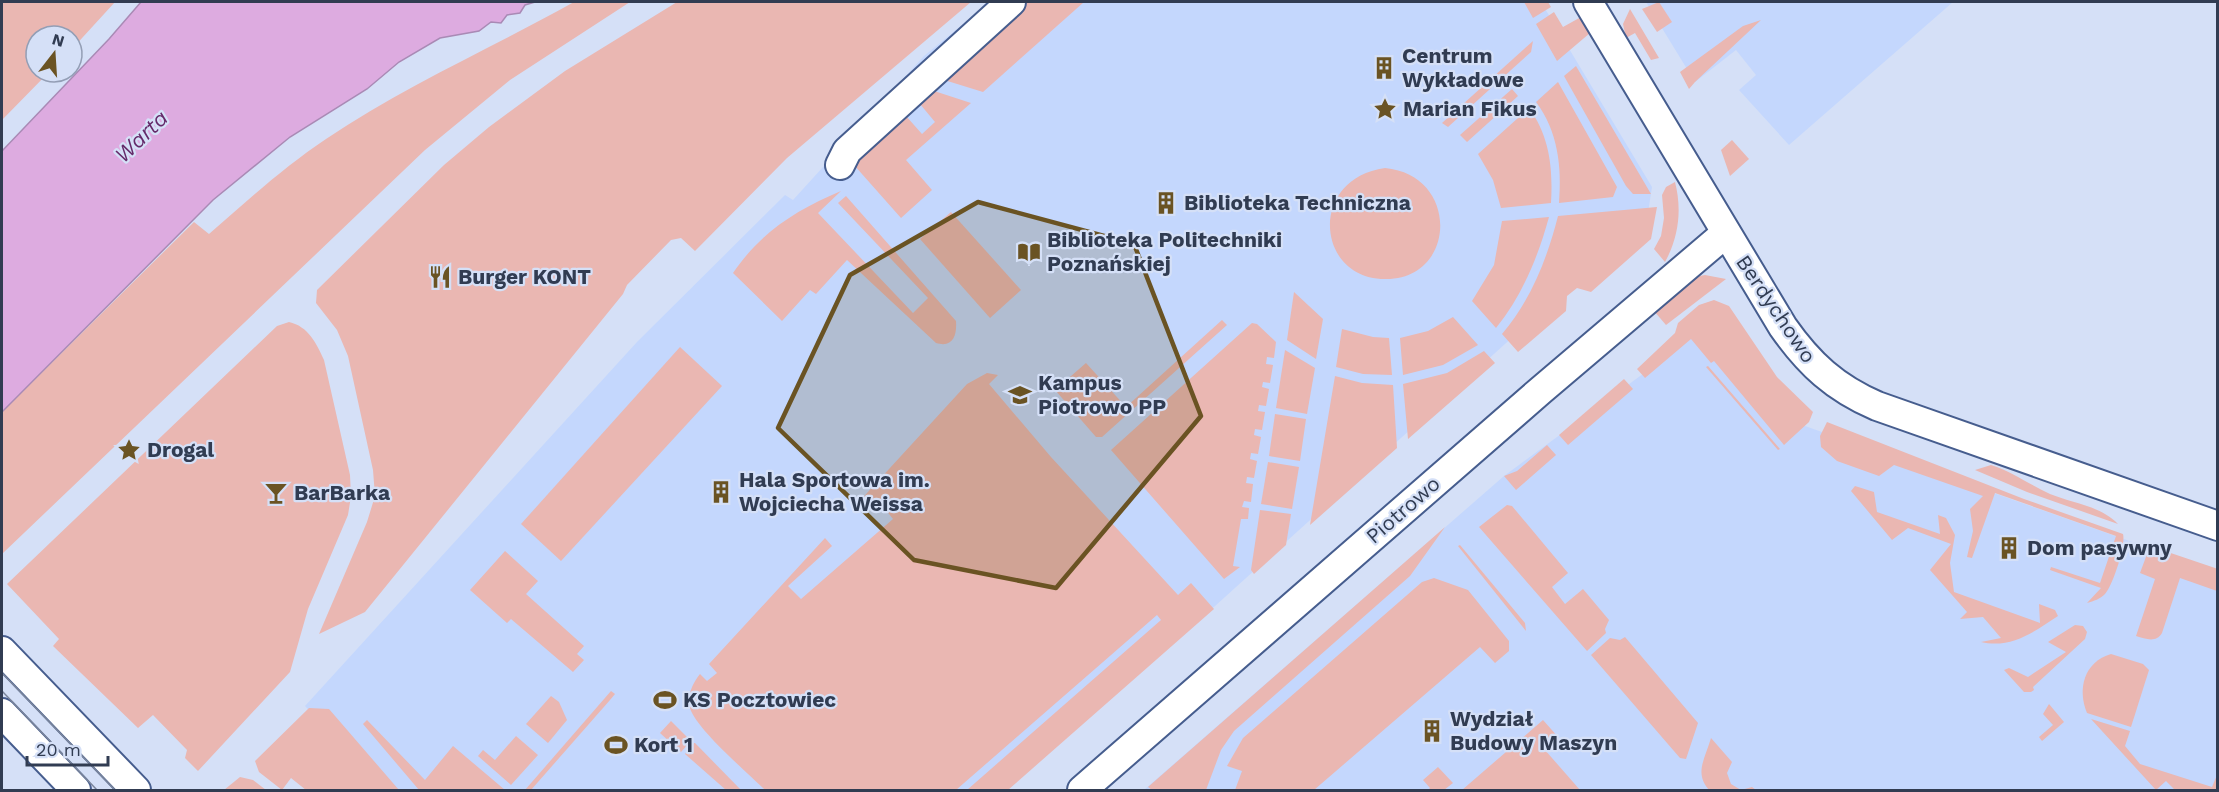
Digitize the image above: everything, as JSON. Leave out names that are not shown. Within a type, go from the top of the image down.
[{"type":"street","points":[[840,165],[847,151],[1011,2]]},
{"type":"street","name":"Berdychowo","points":[[1588,2],[1726,233],[1799,350],[1814,367],[1840,388],[1877,406],[2217,526]]},
{"type":"street","name":"Piotrowo","points":[[1082,790],[1726,233]]},
{"type":"street","points":[[2,651],[136,790]]},
{"type":"street","points":[[2,713],[76,790]]},
{"type":"highlighted area","points":[[978,202],[1134,244],[1201,416],[1056,588],[914,560],[778,428],[850,275]]},
{"type":"shaded area","points":[[2,2],[115,2],[84,36],[84,24],[24,24],[24,84],[37,84],[2,120]]},
{"type":"shaded area","points":[[574,2],[630,2],[510,80],[425,150],[2,554],[2,412],[194,222],[209,234],[295,161],[326,139],[417,84]]},
{"type":"shaded area","points":[[677,2],[971,2],[787,158],[695,251],[681,238],[671,240],[627,285],[623,294],[365,612],[319,634],[367,522],[375,496],[373,470],[348,356],[337,330],[316,303],[317,290],[444,165],[489,127],[565,71]]},
{"type":"shaded area","name":"Kampus Piotrowo PP","points":[[990,2],[1541,2],[1652,187],[1647,219],[1568,287],[1204,616],[1005,790],[382,790],[305,706],[637,342],[785,195],[793,200],[924,56]]},
{"type":"shaded area","points":[[1026,2],[1084,2],[983,92],[941,79]]},
{"type":"shaded area","points":[[1524,2],[1548,2],[1551,7],[1533,18]]},
{"type":"shaded area","points":[[1646,2],[1953,2],[1789,145],[1739,90],[1756,75],[1736,50],[1695,82]]},
{"type":"shaded area","points":[[1659,2],[1672,22],[1657,32],[1642,9]]},
{"type":"shaded area","points":[[1630,9],[1659,58],[1651,60],[1635,33],[1626,38],[1623,24]]},
{"type":"shaded area","points":[[1554,12],[1563,27],[1581,17],[1590,33],[1557,61],[1536,24]]},
{"type":"shaded area","points":[[1761,20],[1689,89],[1680,72],[1743,26]]},
{"type":"shaded area","points":[[1533,41],[1531,52],[1448,127],[1442,123]]},
{"type":"shaded area","points":[[1576,66],[1651,194],[1633,194],[1626,186],[1564,76]]},
{"type":"shaded area","points":[[1558,82],[1617,187],[1613,197],[1559,203],[1560,176],[1557,150],[1549,125],[1536,102]]},
{"type":"shaded area","points":[[928,89],[971,103],[906,160],[932,190],[901,218],[854,165],[856,156],[906,116],[922,134],[935,122],[920,104]]},
{"type":"shaded area","points":[[1512,89],[1518,96],[1467,142],[1460,135]]},
{"type":"shaded area","points":[[1529,108],[1542,130],[1549,154],[1551,203],[1501,208],[1493,180],[1478,154]]},
{"type":"shaded area","points":[[1732,140],[1749,159],[1730,176],[1721,150]]},
{"type":"shaded area","points":[[1385,168],[1409,175],[1427,188],[1437,206],[1440,226],[1437,246],[1426,263],[1409,275],[1386,279],[1363,275],[1345,264],[1334,247],[1330,228],[1333,208],[1342,190],[1360,176]]},
{"type":"shaded area","points":[[1675,182],[1678,223],[1665,262],[1654,249],[1661,236],[1664,218],[1662,195],[1666,187]]},
{"type":"shaded area","points":[[841,191],[818,213],[913,313],[928,298],[838,203],[846,196],[956,321],[953,340],[946,344],[936,343],[847,260],[816,294],[810,290],[782,321],[733,273],[755,246],[794,214]]},
{"type":"shaded area","points":[[1657,207],[1651,239],[1591,292],[1577,288],[1567,296],[1566,311],[1518,352],[1502,334],[1530,293],[1549,248],[1558,216]]},
{"type":"shaded area","points":[[951,212],[1021,290],[990,318],[920,239]]},
{"type":"shaded area","points":[[1549,217],[1528,276],[1514,303],[1496,328],[1472,301],[1494,265],[1502,221]]},
{"type":"shaded area","points":[[1705,275],[1726,279],[1666,325],[1654,311],[1695,277]]},
{"type":"shaded area","points":[[1294,292],[1323,319],[1316,359],[1287,340]]},
{"type":"shaded area","points":[[1714,300],[1729,306],[1777,377],[1813,412],[1809,422],[1784,445],[1714,361],[1711,363],[1691,339],[1645,378],[1637,369],[1675,333],[1678,323],[1699,305]]},
{"type":"shaded area","points":[[1453,317],[1478,345],[1443,365],[1403,375],[1400,338],[1428,331]]},
{"type":"shaded area","points":[[1714,319],[1805,426],[2217,572],[2217,790],[1144,790],[1504,476],[1685,343]]},
{"type":"shaded area","points":[[1222,320],[1227,325],[1102,437],[1096,437],[1055,390],[1086,363],[1126,407]]},
{"type":"shaded area","points":[[289,322],[302,327],[307,332],[324,360],[350,475],[351,496],[348,515],[308,609],[290,672],[198,771],[185,758],[187,750],[153,715],[138,728],[53,646],[59,639],[7,584],[277,326]]},
{"type":"shaded area","points":[[1252,323],[1257,324],[1276,342],[1274,358],[1267,357],[1266,364],[1273,365],[1270,383],[1263,382],[1262,387],[1269,389],[1266,406],[1259,405],[1258,411],[1265,412],[1262,430],[1255,429],[1254,435],[1261,437],[1258,454],[1251,453],[1250,459],[1257,461],[1254,478],[1247,477],[1246,483],[1253,484],[1251,502],[1244,501],[1242,507],[1249,508],[1248,519],[1241,519],[1233,566],[1240,567],[1224,579],[1111,450]]},
{"type":"shaded area","points":[[1342,329],[1373,337],[1389,338],[1392,375],[1363,374],[1336,367]]},
{"type":"shaded area","points":[[680,347],[722,386],[561,561],[521,524]]},
{"type":"shaded area","points":[[1285,350],[1315,368],[1307,414],[1276,408]]},
{"type":"shaded area","points":[[1484,351],[1495,363],[1408,439],[1403,384],[1447,373]]},
{"type":"shaded area","points":[[1708,366],[1780,449],[1778,450],[1706,367]]},
{"type":"shaded area","points":[[987,373],[998,375],[989,384],[1051,457],[1178,595],[1191,583],[1214,609],[1008,790],[967,790],[1161,620],[1157,615],[956,790],[765,790],[712,739],[694,717],[689,699],[695,682],[700,674],[707,681],[717,673],[709,664],[825,538],[832,546],[788,586],[801,599],[893,519],[881,504],[878,506],[870,497],[858,507],[856,505],[967,384]]},
{"type":"shaded area","points":[[1335,376],[1362,383],[1393,385],[1397,448],[1310,525]]},
{"type":"shaded area","points":[[1624,379],[1633,389],[1568,445],[1559,435]]},
{"type":"shaded area","points":[[1275,414],[1306,419],[1300,461],[1269,456]]},
{"type":"shaded area","points":[[1827,422],[2024,499],[2123,534],[2121,555],[2105,594],[2087,603],[2101,588],[2050,570],[2051,567],[2100,583],[2116,536],[1995,493],[1972,558],[1967,557],[1973,531],[1970,509],[1983,496],[1894,465],[1879,476],[1837,461],[1821,447],[1820,436]]},
{"type":"shaded area","points":[[1547,445],[1556,455],[1516,490],[1504,476],[1517,471]]},
{"type":"shaded area","points":[[1268,462],[1299,467],[1292,509],[1261,504]]},
{"type":"shaded area","points":[[1991,465],[2050,494],[2095,509],[2118,524],[2027,492],[1975,470]]},
{"type":"shaded area","points":[[1855,486],[1874,492],[1877,512],[1940,534],[1938,515],[1946,518],[1955,535],[1950,563],[1954,592],[2040,623],[2039,604],[2055,610],[2058,616],[2022,638],[1992,644],[1981,642],[2001,638],[1983,617],[1960,619],[1967,612],[1930,570],[1951,544],[1908,528],[1892,540],[1851,491]]},
{"type":"shaded area","points":[[1507,505],[1512,506],[1568,573],[1552,587],[1565,604],[1583,589],[1609,620],[1605,629],[1606,633],[1587,651],[1479,527]]},
{"type":"shaded area","points":[[1260,510],[1291,514],[1286,545],[1254,574],[1251,570]]},
{"type":"shaded area","points":[[1445,527],[1410,576],[1234,731],[1221,750],[1206,790],[1152,790],[1148,787]]},
{"type":"shaded area","points":[[1460,545],[1525,623],[1526,631],[1458,546]]},
{"type":"shaded area","points":[[2150,546],[2218,569],[2217,591],[2180,578],[2162,633],[2157,638],[2150,639],[2136,636],[2155,579],[2140,573]]},
{"type":"shaded area","points":[[505,551],[538,581],[526,594],[584,646],[577,654],[584,660],[573,672],[511,619],[507,623],[470,590]]},
{"type":"shaded area","points":[[1434,578],[1468,590],[1509,641],[1509,651],[1495,663],[1480,647],[1314,790],[1235,790],[1242,771],[1227,766],[1243,738],[1422,582]]},
{"type":"shaded area","points":[[2075,625],[2083,626],[2087,632],[2085,639],[2033,687],[2034,690],[2024,692],[2004,670],[2009,668],[2028,677],[2066,652],[2048,642]]},
{"type":"shaded area","points":[[1625,637],[1698,723],[1686,759],[1680,758],[1591,655],[1610,638],[1620,640]]},
{"type":"shaded area","points":[[2111,654],[2143,664],[2149,670],[2131,727],[2087,713],[2084,704],[2083,686],[2089,670],[2094,663]]},
{"type":"shaded area","points":[[611,691],[615,694],[610,700],[531,790],[525,790]]},
{"type":"shaded area","points":[[551,696],[559,702],[567,720],[548,743],[526,724]]},
{"type":"shaded area","points":[[2049,704],[2064,722],[2042,741],[2039,737],[2053,725],[2043,714]]},
{"type":"shaded area","points":[[309,708],[329,709],[399,790],[306,790],[291,778],[282,790],[259,772],[255,761]]},
{"type":"shaded area","points":[[2091,719],[2130,731],[2125,746],[2140,764],[2212,787],[2217,775],[2217,790],[2175,790],[2166,781],[2156,790]]},
{"type":"shaded area","points":[[367,720],[425,780],[453,746],[505,790],[419,790],[363,724]]},
{"type":"shaded area","points":[[1543,720],[1559,738],[1545,750],[1580,790],[1462,790]]},
{"type":"shaded area","points":[[671,721],[691,741],[681,752],[660,733]]},
{"type":"shaded area","points":[[516,736],[538,755],[511,785],[478,756],[483,750],[495,760]]},
{"type":"shaded area","points":[[1711,738],[1732,762],[1727,773],[1731,784],[1741,790],[1709,790],[1705,784],[1701,772]]},
{"type":"shaded area","points":[[694,743],[741,790],[726,790],[685,754]]},
{"type":"shaded area","points":[[1438,767],[1453,783],[1444,790],[1428,790],[1430,788],[1423,780]]},
{"type":"shaded area","points":[[240,777],[253,780],[266,790],[224,790]]},
{"type":"water","name":"Warta","points":[[141,2],[535,2],[525,5],[520,13],[507,15],[501,23],[491,22],[479,31],[440,38],[399,62],[367,89],[290,137],[213,200],[2,412],[2,151],[66,84],[84,84],[84,65]]},
{"type":"tram line","points":[[2,673],[115,790]]},
{"type":"tram line","points":[[2,691],[97,790]]},
{"type":"place","name":"Centrum Wykładowe","points":[[1384,68]]},
{"type":"place","name":"Marian Fikus","points":[[1385,109]]},
{"type":"place","name":"Biblioteka Techniczna","points":[[1166,203]]},
{"type":"place","name":"Biblioteka Politechniki Poznańskiej","points":[[1029,252]]},
{"type":"place","name":"Burger KONT","points":[[440,277]]},
{"type":"place","name":"Kampus Piotrowo PP","points":[[1020,395]]},
{"type":"place","name":"Drogal","points":[[129,450]]},
{"type":"place","name":"Hala Sportowa im. Wojciecha Weissa","points":[[721,492]]},
{"type":"place","name":"BarBarka","points":[[276,493]]},
{"type":"place","name":"Dom pasywny","points":[[2009,548]]},
{"type":"place","name":"KS Pocztowiec","points":[[665,700]]},
{"type":"place","name":"Wydział Budowy Maszyn","points":[[1432,731]]},
{"type":"place","name":"Kort 1","points":[[616,745]]}]
